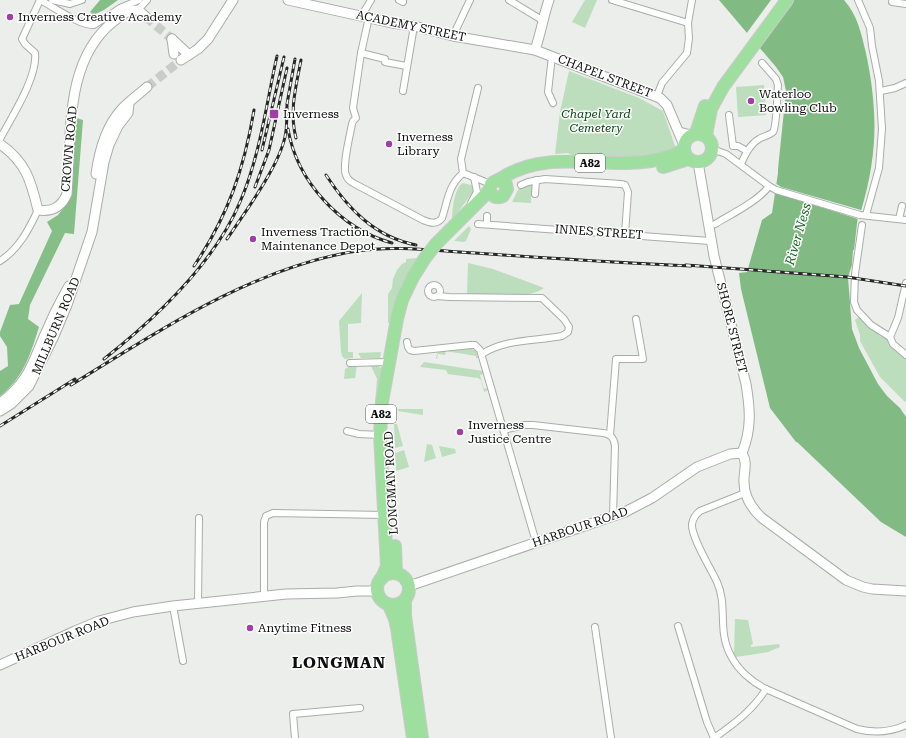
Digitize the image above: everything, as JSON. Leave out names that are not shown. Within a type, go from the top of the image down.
[{"type":"highway","points":[[748,46],[778,0]]},
{"type":"highway","points":[[691,144],[702,113],[714,87],[787,0]]},
{"type":"highway","points":[[691,144],[709,139],[712,149]]},
{"type":"highway","name":"A82","points":[[691,144],[708,157],[712,149]]},
{"type":"highway","name":"A82","points":[[441,245],[461,218],[512,171],[525,166],[544,162],[561,161],[619,164],[647,163],[672,157],[691,144]]},
{"type":"highway","name":"A82","points":[[494,188],[503,196],[512,182],[520,177],[544,169],[560,168],[631,172],[660,168],[691,144]]},
{"type":"highway","name":"A82","points":[[429,258],[485,205],[494,188]]},
{"type":"highway","name":"LONGMAN ROAD","points":[[382,578],[387,566],[380,435],[382,402],[388,362],[397,319],[405,292],[413,277],[429,258]]},
{"type":"highway","name":"LONGMAN ROAD","points":[[396,573],[388,450],[389,402],[406,313],[417,283],[429,258]]},
{"type":"highway","points":[[382,578],[391,573],[396,573],[405,578],[409,586],[408,596],[405,601],[405,616],[422,738]]},
{"type":"highway","name":"A82","points":[[378,591],[379,582],[382,578]]},
{"type":"highway","points":[[378,591],[381,600],[389,605],[397,605],[405,601]]},
{"type":"highway","points":[[389,605],[397,628],[413,738]]},
{"type":"street","points":[[0,139],[30,81],[35,60],[35,53],[24,44],[22,39],[40,0],[75,19],[90,25],[137,0]]},
{"type":"street","points":[[52,0],[70,4],[82,0]]},
{"type":"street","points":[[146,17],[138,10],[147,0]]},
{"type":"street","points":[[181,56],[198,49],[208,39],[233,0]]},
{"type":"street","name":"ACADEMY STREET","points":[[288,0],[414,26],[453,36],[536,50]]},
{"type":"street","points":[[371,0],[365,16],[354,108],[356,118],[352,124],[345,166],[346,175],[350,181],[427,222],[435,223],[441,220],[452,186],[455,180],[463,173]]},
{"type":"street","points":[[453,36],[470,0]]},
{"type":"street","points":[[510,0],[542,24],[544,34],[543,44],[551,55],[548,92],[553,103]]},
{"type":"street","points":[[536,50],[548,0]]},
{"type":"street","points":[[612,0],[688,23]]},
{"type":"street","points":[[657,96],[662,83],[687,53],[689,38],[688,23],[692,0]]},
{"type":"street","points":[[858,0],[870,28],[880,91],[882,129],[880,162],[863,215]]},
{"type":"street","points":[[892,2],[906,4]]},
{"type":"street","name":"CROWN ROAD","points":[[38,210],[43,211],[56,209],[64,201],[67,194],[71,115],[80,73],[86,56],[97,39],[109,25],[126,12],[138,10]]},
{"type":"street","points":[[403,90],[414,26]]},
{"type":"street","points":[[181,56],[172,39],[181,56]]},
{"type":"street","name":"CHAPEL STREET","points":[[536,50],[657,96],[667,105],[691,144]]},
{"type":"street","points":[[361,53],[385,59],[385,62],[406,66]]},
{"type":"street","points":[[741,164],[747,151],[758,139],[774,131],[776,124],[778,85],[776,79],[762,63]]},
{"type":"street","points":[[880,91],[905,85]]},
{"type":"street","name":"MILLBURN ROAD","points":[[0,411],[22,394],[35,377],[67,305],[86,252],[92,232],[104,162],[109,145],[118,126],[128,113],[129,103],[147,87]]},
{"type":"street","points":[[463,173],[461,159],[471,111],[478,88]]},
{"type":"street","points":[[729,115],[733,147],[738,146],[747,151]]},
{"type":"street","points":[[0,144],[15,156],[26,170],[38,210],[15,248],[0,260]]},
{"type":"street","name":"SHORE STREET","points":[[691,144],[710,241],[750,405],[749,429],[747,440],[742,452],[746,460],[744,480],[745,494]]},
{"type":"street","points":[[712,149],[726,154],[776,190],[863,215],[903,220],[902,206]]},
{"type":"street","points":[[463,173],[494,188]]},
{"type":"street","points":[[461,218],[477,192],[474,177]]},
{"type":"street","points":[[521,185],[545,178],[625,185],[628,192],[625,234]]},
{"type":"street","points":[[535,194],[536,180]]},
{"type":"street","points":[[715,224],[746,205],[764,192],[769,186]]},
{"type":"street","points":[[487,216],[487,224]]},
{"type":"street","name":"INNES STREET","points":[[478,224],[710,241]]},
{"type":"street","points":[[862,225],[855,274],[854,302],[857,310],[871,325],[890,337],[894,344],[906,355]]},
{"type":"street","name":"MILLBURN ROAD","points":[[0,403],[16,390],[31,369],[48,328],[86,252]]},
{"type":"street","points":[[890,337],[898,318],[906,283]]},
{"type":"street","points":[[440,295],[542,298],[564,319],[569,327],[568,332],[562,336],[517,342],[488,350],[482,354]]},
{"type":"street","points":[[610,435],[616,359],[642,359],[636,319]]},
{"type":"street","points":[[408,342],[408,347],[410,350],[414,351],[471,345],[478,348],[482,354],[536,542]]},
{"type":"street","points":[[350,363],[388,362]]},
{"type":"street","points":[[504,430],[524,425],[532,425],[603,432],[610,435],[615,446],[613,516]]},
{"type":"street","name":"LONGMAN ROAD","points":[[347,431],[359,434],[380,435]]},
{"type":"street","name":"HARBOUR ROAD","points":[[409,586],[613,516],[652,498],[697,467],[730,454],[742,452]]},
{"type":"street","points":[[906,591],[881,590],[863,587],[840,576],[762,518],[752,508],[745,494],[700,511],[694,517],[692,524],[694,534],[720,591],[722,626],[727,648],[736,664],[752,680],[766,689],[857,729],[871,732],[884,732],[906,726]]},
{"type":"street","points":[[264,596],[264,522],[266,516],[273,513],[384,515]]},
{"type":"street","points":[[198,603],[199,518]]},
{"type":"street","name":"HARBOUR ROAD","points":[[0,665],[58,638],[100,621],[133,612],[198,603],[297,593],[378,591]]},
{"type":"street","points":[[173,606],[183,661]]},
{"type":"street","points":[[678,626],[706,722],[714,738],[736,723],[752,708],[766,689]]},
{"type":"street","points":[[595,627],[611,738]]},
{"type":"street","points":[[295,738],[293,714],[360,708]]},
{"type":"green space","points":[[585,0],[597,0],[585,28],[572,22]]},
{"type":"green space","name":"Chapel Yard Cemetery","points":[[569,71],[639,98],[663,111],[676,149],[648,158],[574,156],[568,153],[555,154],[560,112]]},
{"type":"green space","name":"Waterloo Bowling Club","points":[[764,85],[766,115],[738,117],[736,87]]},
{"type":"green space","points":[[463,183],[471,185],[473,192],[452,220],[453,205],[457,189]]},
{"type":"green space","points":[[534,183],[531,203],[512,202],[520,186]]},
{"type":"green space","points":[[469,226],[471,229],[466,241],[454,241]]},
{"type":"green space","points":[[418,258],[401,288],[391,323],[388,323],[388,294],[392,288],[393,279],[397,270],[406,262],[406,259]]},
{"type":"green space","points":[[468,263],[493,269],[544,288],[537,292],[518,295],[467,295]]},
{"type":"green space","points":[[362,293],[361,323],[348,324],[348,352],[353,352],[353,358],[345,359],[341,352],[339,321]]},
{"type":"green space","points":[[859,317],[880,336],[887,339],[891,345],[906,359],[905,402],[880,377],[860,341],[860,335],[855,320]]},
{"type":"green space","points":[[470,348],[476,351],[478,358],[476,358],[476,356],[446,351]]},
{"type":"green space","points":[[446,351],[445,355],[438,354],[437,359],[436,358],[438,352]]},
{"type":"green space","points":[[381,352],[380,358],[361,358],[358,353]]},
{"type":"green space","points":[[424,362],[483,371],[483,374],[480,375],[484,389],[488,388],[488,390],[484,392],[481,380],[478,378],[448,374],[446,370],[420,367]]},
{"type":"green space","points":[[357,365],[355,378],[344,379],[345,369],[350,366]]},
{"type":"green space","points":[[371,366],[378,366],[382,369],[377,403],[375,403],[377,379]]},
{"type":"green space","points":[[398,409],[423,409],[423,415],[398,411]]},
{"type":"green space","points":[[394,424],[397,424],[403,446],[395,448]]},
{"type":"green space","points":[[427,444],[432,445],[436,458],[424,462]]},
{"type":"green space","points":[[439,446],[455,449],[456,453],[442,457]]},
{"type":"green space","points":[[404,450],[409,467],[396,471],[395,453]]},
{"type":"green space","points":[[735,619],[748,620],[753,644],[751,647],[779,644],[780,647],[768,652],[736,657],[734,654]]},
{"type":"shaded area","points":[[100,0],[118,0],[104,10],[93,15],[90,12]]},
{"type":"shaded area","points":[[73,117],[83,120],[74,234],[65,233],[30,305],[28,319],[39,327],[36,337],[21,373],[0,396],[0,371],[8,366],[7,347],[0,336],[0,332],[10,305],[19,304],[52,231],[47,222],[58,215],[65,206],[69,190]]},
{"type":"water","name":"River Ness","points":[[719,0],[844,0],[853,12],[858,25],[866,53],[873,94],[874,132],[871,170],[861,211],[859,211],[858,215],[852,265],[848,277],[852,329],[859,348],[878,384],[887,396],[900,408],[906,417],[906,537],[881,522],[796,442],[770,408],[741,289],[739,273],[747,272],[762,220],[772,213],[778,173],[786,91],[783,77],[776,67]]},
{"type":"pier","points":[[771,0],[794,0],[758,48],[746,34]]},
{"type":"pier","points":[[775,183],[781,187],[861,210],[858,219],[774,193],[773,190],[776,187]]},
{"type":"tunnel","points":[[146,17],[172,39]]},
{"type":"tunnel","points":[[147,87],[181,60]]},
{"type":"railway","points":[[104,359],[144,326],[182,288],[215,247],[229,225],[240,202],[253,167],[277,56]]},
{"type":"railway","points":[[262,150],[284,57]]},
{"type":"railway","points":[[287,113],[287,104],[295,59]]},
{"type":"railway","points":[[296,138],[293,109],[295,89],[301,60]]},
{"type":"railway","points":[[255,187],[269,150],[287,68]]},
{"type":"railway","points":[[227,239],[260,190],[276,162],[285,137],[287,123],[286,109]]},
{"type":"railway","points":[[194,266],[216,229],[233,191],[240,172],[254,110]]},
{"type":"railway","points":[[288,129],[293,149],[301,167],[311,185],[324,201],[339,215],[356,227],[373,236],[392,243]]},
{"type":"railway","points":[[326,175],[353,210],[364,220],[388,235],[401,241],[416,245]]},
{"type":"railway","points":[[71,385],[173,323],[244,286],[281,271],[319,259],[357,251],[386,248],[416,249],[691,266]]},
{"type":"railway","points":[[686,265],[847,277],[906,286]]},
{"type":"railway","points":[[0,426],[75,379]]},
{"type":"place","name":"Inverness Creative Academy","points":[[10,17]]},
{"type":"place","name":"Waterloo Bowling Club","points":[[751,101]]},
{"type":"place","name":"Inverness","points":[[274,114]]},
{"type":"place","name":"Inverness Library","points":[[389,144]]},
{"type":"place","name":"Inverness Traction Maintenance Depot","points":[[253,239]]},
{"type":"place","name":"Inverness Justice Centre","points":[[460,432]]},
{"type":"place","name":"Anytime Fitness","points":[[250,628]]},
{"type":"district","name":"LONGMAN","points":[[339,662]]}]
